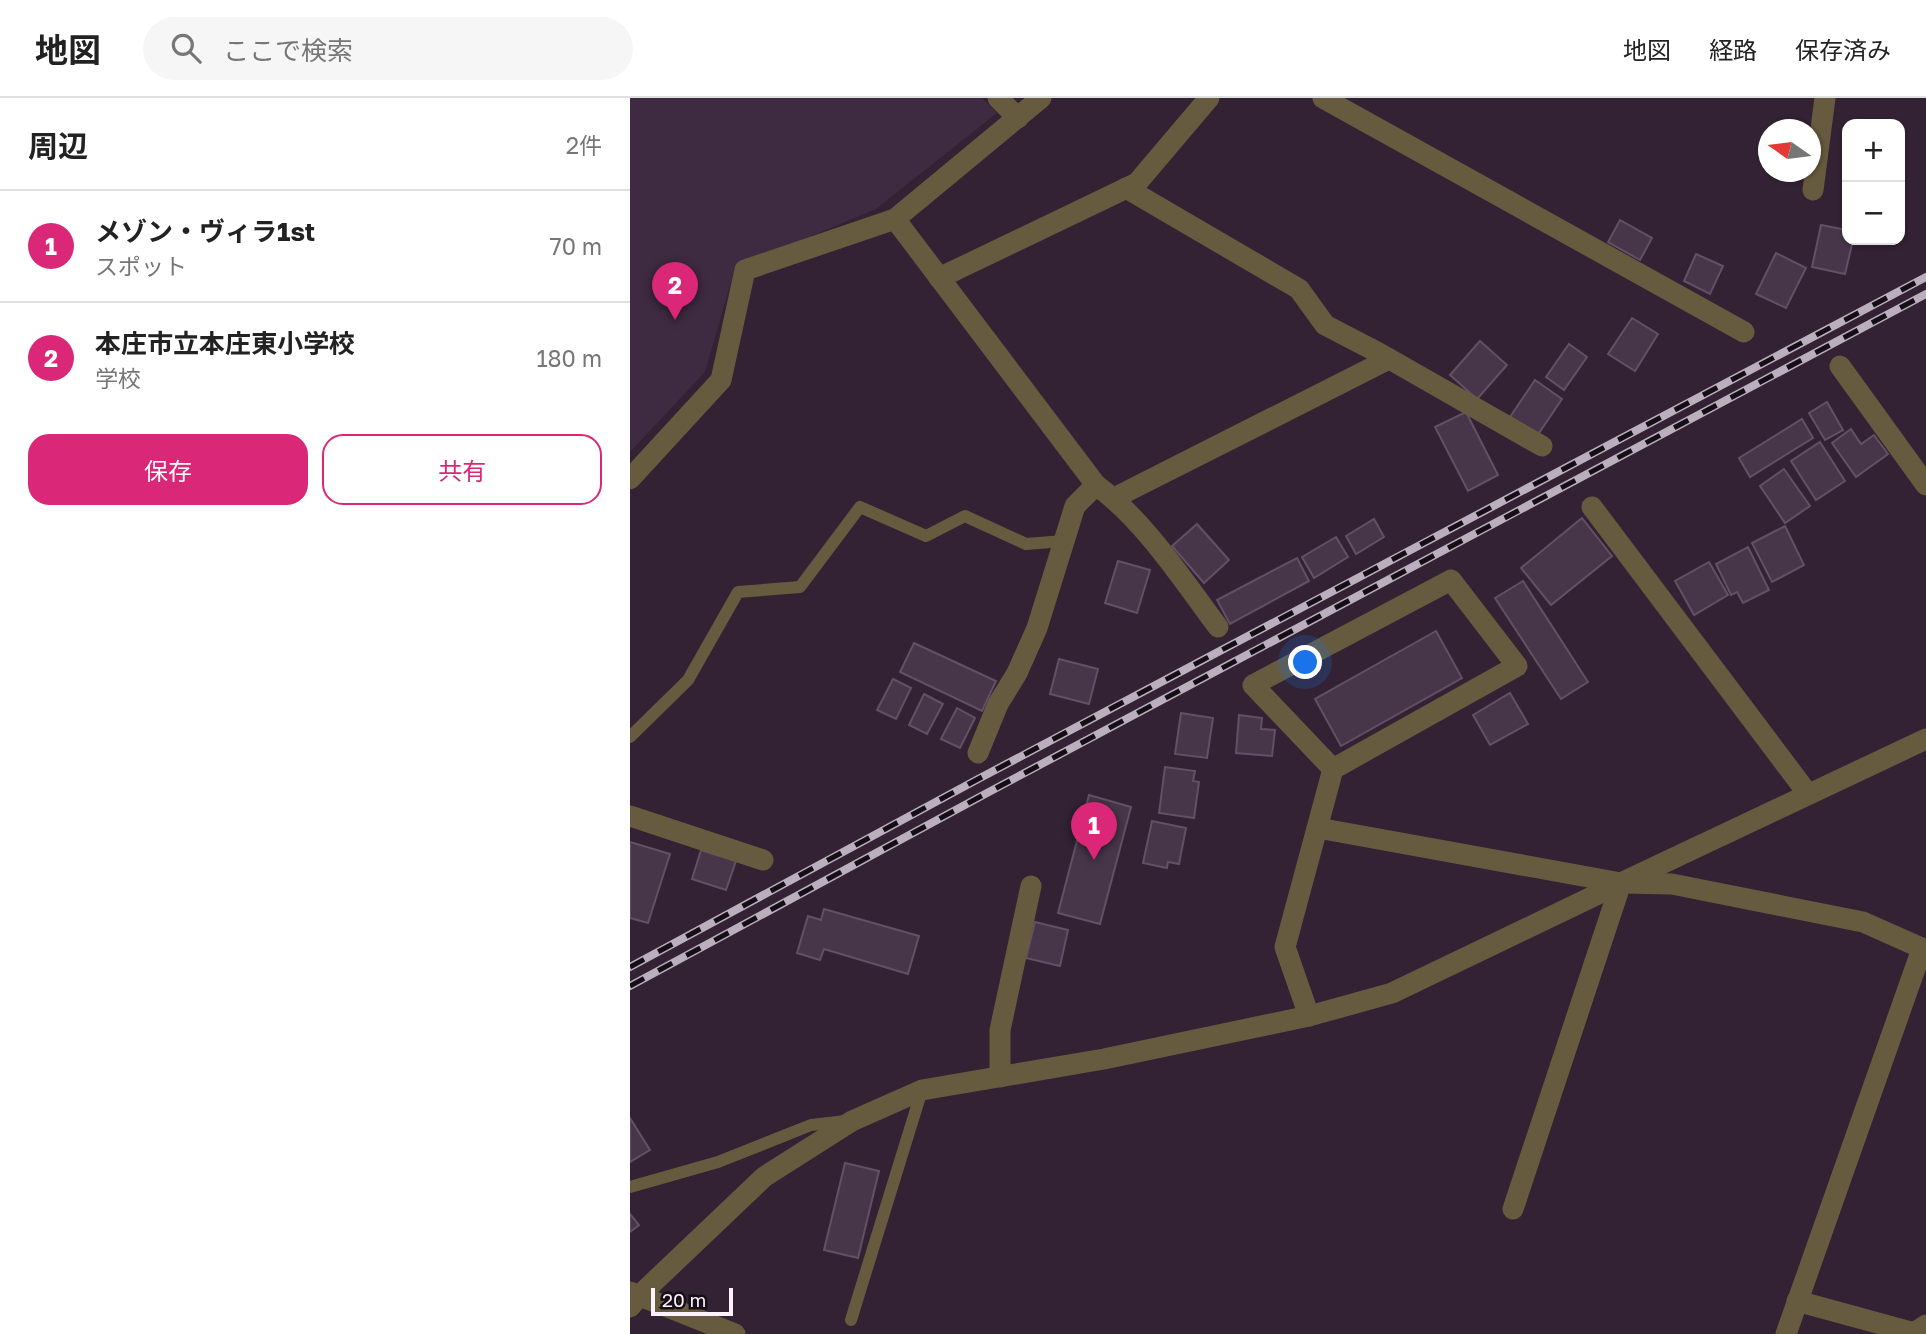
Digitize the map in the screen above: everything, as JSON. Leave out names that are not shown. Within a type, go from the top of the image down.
[{"type":"street","points":[[999,98],[1018,118]]},
{"type":"street","points":[[630,478],[721,380],[745,270],[895,219],[1041,98]]},
{"type":"street","points":[[939,278],[1137,183],[1209,98]]},
{"type":"street","points":[[1324,98],[1744,332]]},
{"type":"street","points":[[1814,190],[1825,98]]},
{"type":"street","points":[[1126,188],[1299,289],[1325,325],[1542,446]]},
{"type":"street","points":[[895,219],[1096,485],[1114,498],[1161,551],[1219,627]]},
{"type":"street","points":[[1114,498],[1389,359]]},
{"type":"street","points":[[1840,366],[1926,485]]},
{"type":"street","points":[[978,753],[998,704],[1017,673],[1037,628],[1075,506],[1096,485]]},
{"type":"street","points":[[1592,507],[1808,794]]},
{"type":"street","points":[[1309,1016],[1285,947],[1333,769],[1517,666],[1451,580],[1253,685],[1333,769]]},
{"type":"street","points":[[736,1334],[633,1298],[764,1177],[852,1121],[922,1090],[1104,1059],[1309,1016],[1392,993],[1926,739]]},
{"type":"street","points":[[630,816],[763,860]]},
{"type":"street","points":[[1318,828],[1621,883],[1672,884],[1863,922],[1924,949],[1786,1334]]},
{"type":"street","points":[[1513,1209],[1621,883]]},
{"type":"street","points":[[1000,1077],[1000,1030],[1031,886]]},
{"type":"street","points":[[1797,1301],[1914,1333],[1926,1325]]},
{"type":"lane","points":[[630,737],[688,680],[738,592],[800,587],[860,507],[926,536],[965,516],[1026,544],[1064,541]]},
{"type":"lane","points":[[851,1321],[922,1090]]},
{"type":"lane","points":[[630,1186],[718,1162],[811,1125],[852,1121]]},
{"type":"shaded area","points":[[630,98],[982,98],[997,113],[876,209],[735,268],[705,372],[630,452]]},
{"type":"building","points":[[1620,220],[1652,238],[1640,260],[1608,242]]},
{"type":"building","points":[[1821,225],[1842,229],[1842,245],[1852,245],[1845,274],[1812,267]]},
{"type":"building","points":[[1776,253],[1806,268],[1786,308],[1756,294]]},
{"type":"building","points":[[1696,254],[1723,266],[1710,294],[1684,281]]},
{"type":"building","points":[[1632,318],[1658,334],[1635,371],[1608,354]]},
{"type":"building","points":[[1480,341],[1507,365],[1477,399],[1450,375]]},
{"type":"building","points":[[1569,344],[1587,357],[1564,390],[1546,377]]},
{"type":"building","points":[[1535,380],[1562,399],[1537,436],[1510,417]]},
{"type":"building","points":[[1827,402],[1843,430],[1825,440],[1809,413]]},
{"type":"building","points":[[1466,412],[1498,475],[1468,491],[1435,427]]},
{"type":"building","points":[[1802,419],[1813,438],[1750,477],[1739,458]]},
{"type":"building","points":[[1851,429],[1861,444],[1874,435],[1888,454],[1856,477],[1832,443]]},
{"type":"building","points":[[1820,442],[1845,481],[1816,500],[1791,461]]},
{"type":"building","points":[[1784,469],[1810,506],[1785,523],[1760,486]]},
{"type":"building","points":[[1582,518],[1612,556],[1551,605],[1521,568]]},
{"type":"building","points":[[1374,519],[1384,537],[1356,554],[1346,536]]},
{"type":"building","points":[[1197,524],[1229,560],[1204,583],[1172,546]]},
{"type":"building","points":[[1785,526],[1804,565],[1772,582],[1752,543]]},
{"type":"building","points":[[1336,537],[1348,557],[1314,578],[1302,557]]},
{"type":"building","points":[[1748,547],[1769,590],[1743,603],[1737,592],[1731,595],[1716,564]]},
{"type":"building","points":[[1297,558],[1309,581],[1230,624],[1217,600]]},
{"type":"building","points":[[1118,561],[1150,570],[1137,613],[1105,603]]},
{"type":"building","points":[[1709,562],[1728,595],[1694,615],[1675,581]]},
{"type":"building","points":[[1523,581],[1588,682],[1561,699],[1495,598]]},
{"type":"building","points":[[1436,631],[1462,678],[1341,746],[1315,699]]},
{"type":"building","points":[[914,643],[996,681],[982,711],[900,672]]},
{"type":"building","points":[[1059,659],[1098,669],[1089,704],[1050,694]]},
{"type":"building","points":[[893,679],[911,688],[896,719],[877,710]]},
{"type":"building","points":[[1510,693],[1528,724],[1490,745],[1473,715]]},
{"type":"building","points":[[924,694],[943,704],[927,734],[909,725]]},
{"type":"building","points":[[957,708],[975,718],[960,748],[941,739]]},
{"type":"building","points":[[1181,713],[1213,718],[1207,758],[1175,754]]},
{"type":"building","points":[[1239,715],[1262,718],[1261,729],[1275,730],[1272,756],[1236,753]]},
{"type":"building","points":[[1165,767],[1195,771],[1193,781],[1199,782],[1194,818],[1159,813]]},
{"type":"building","points":[[1089,795],[1131,807],[1100,924],[1058,913]]},
{"type":"building","points":[[1152,821],[1186,828],[1179,864],[1168,862],[1167,868],[1143,863]]},
{"type":"building","points":[[630,842],[670,854],[648,923],[630,918]]},
{"type":"building","points":[[701,850],[736,861],[726,890],[692,879]]},
{"type":"building","points":[[824,909],[919,936],[908,974],[824,949],[820,960],[797,953],[808,916],[821,920]]},
{"type":"building","points":[[1035,922],[1068,930],[1060,966],[1026,958]]},
{"type":"building","points":[[630,1118],[650,1150],[630,1162]]},
{"type":"building","points":[[845,1163],[879,1171],[858,1258],[824,1250]]},
{"type":"building","points":[[630,1214],[639,1225],[630,1232]]},
{"type":"railway","points":[[630,967],[980,778],[1926,277]]},
{"type":"railway","points":[[630,986],[1926,294]]},
{"type":"place","name":"本庄市立本庄東小学校","points":[[675,320]]},
{"type":"place","name":"メゾン・ヴィラ1st","points":[[1094,860]]}]
